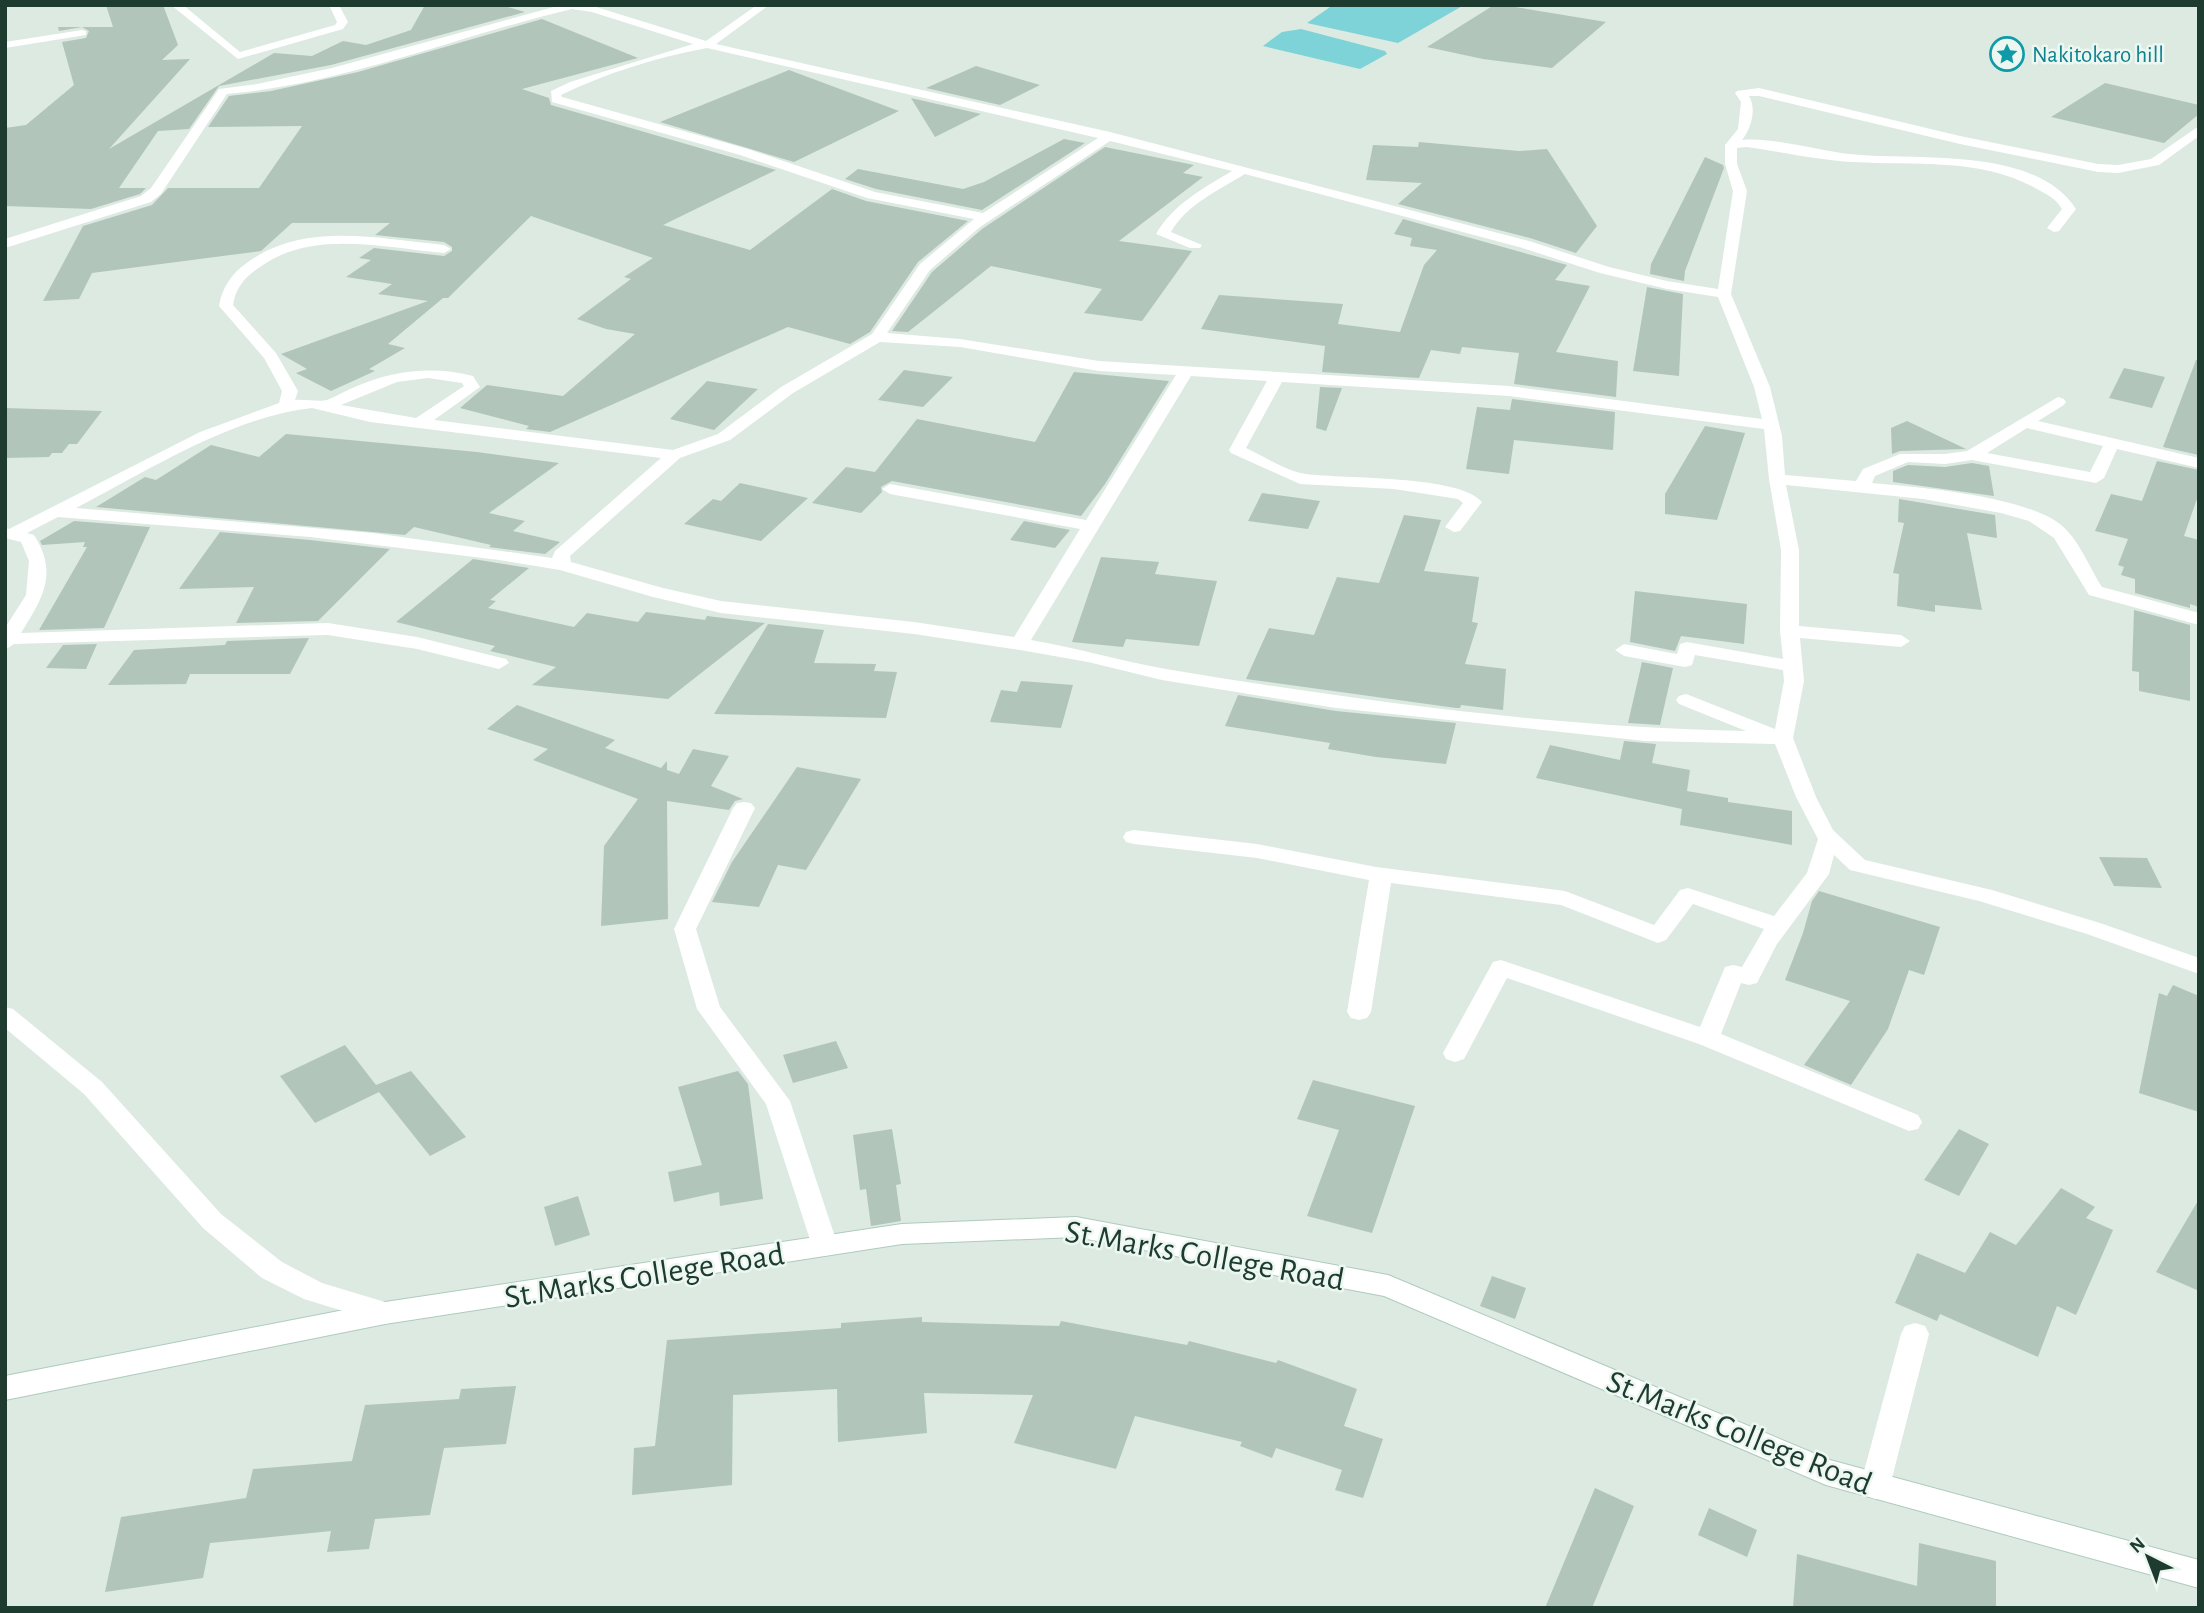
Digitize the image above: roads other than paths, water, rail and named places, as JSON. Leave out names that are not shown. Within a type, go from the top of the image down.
[{"type":"street","points":[[176,5],[231,73],[257,88],[334,71],[572,6],[593,9],[707,45],[918,95],[1110,136],[1524,244],[1605,270],[1667,285],[1724,294]]},
{"type":"street","points":[[5,244],[146,200],[156,191],[231,73],[339,27],[343,22],[334,5]]},
{"type":"street","points":[[764,5],[707,45],[678,50],[559,89],[555,93],[556,99],[744,152],[872,195],[985,217]]},
{"type":"street","points":[[5,45],[82,33]]},
{"type":"street","points":[[2199,130],[2155,162],[2118,169],[2098,169],[1960,140],[1759,92],[1741,93],[1747,102],[1744,130],[1731,145],[1731,164],[1740,191],[1724,294],[1762,387],[1772,425],[1777,479],[1790,550],[1789,631],[1794,681],[1783,738],[1806,797],[1824,833],[1858,865],[1984,895],[2095,929],[2199,966]]},
{"type":"street","points":[[562,565],[561,555],[674,455],[724,438],[787,390],[877,337],[925,267],[985,217],[1110,136]]},
{"type":"street","points":[[1731,145],[1747,143],[1873,160],[1911,158],[1997,168],[2032,181],[2063,198],[2069,209],[2054,228]]},
{"type":"street","points":[[1195,245],[1163,234],[1167,224],[1205,194],[1243,170]]},
{"type":"street","points":[[286,406],[290,391],[271,356],[226,306],[229,286],[259,258],[287,245],[342,240],[444,249]]},
{"type":"street","points":[[877,337],[960,343],[1100,366],[1509,391],[1772,425]]},
{"type":"street","points":[[1020,644],[1048,594],[1187,370]]},
{"type":"street","points":[[325,407],[361,389],[406,374],[443,373],[468,379],[472,387],[419,423]]},
{"type":"street","points":[[1277,377],[1237,450],[1300,479],[1394,484],[1463,495],[1473,502],[1454,527]]},
{"type":"street","points":[[1972,455],[2058,402]]},
{"type":"street","points":[[9,533],[206,435],[286,406],[312,403],[370,417],[674,455]]},
{"type":"street","points":[[2025,423],[2199,463]]},
{"type":"street","points":[[1860,488],[1869,473],[1906,457],[1945,459],[1972,455],[2096,478],[2112,443]]},
{"type":"street","points":[[1777,479],[1966,501],[2021,513],[2053,527],[2095,591],[2199,619]]},
{"type":"street","points":[[890,489],[1092,526]]},
{"type":"street","points":[[54,512],[320,531],[465,548],[562,565],[659,593],[721,607],[914,628],[1020,644],[1088,656],[1162,674],[1336,702],[1645,735],[1783,738]]},
{"type":"street","points":[[7,642],[35,595],[38,561],[28,539],[9,533]]},
{"type":"street","points":[[7,642],[236,630],[328,629],[417,643],[499,663]]},
{"type":"street","points":[[1789,631],[1901,641]]},
{"type":"street","points":[[1624,650],[1685,661],[1687,648],[1792,666]]},
{"type":"street","points":[[1686,701],[1783,738]]},
{"type":"street","points":[[744,808],[685,929],[709,1009],[778,1101],[825,1246]]},
{"type":"street","points":[[1134,837],[1256,851],[1381,874],[1565,898],[1658,935],[1688,895],[1779,926]]},
{"type":"street","points":[[1707,1038],[1732,973],[1749,977],[1767,940],[1818,874],[1829,837]]},
{"type":"street","points":[[1359,1012],[1381,874]]},
{"type":"street","points":[[1455,1053],[1501,968],[1707,1038],[1909,1122]]},
{"type":"street","points":[[5,1016],[93,1088],[212,1221],[272,1270],[314,1291],[385,1313]]},
{"type":"street","name":"St.Marks College Road","points":[[5,1388],[385,1313],[902,1234],[1076,1227],[1388,1286],[1826,1472],[2199,1574]]},
{"type":"street","points":[[1875,1486],[1915,1334]]},
{"type":"water","points":[[1333,5],[1464,5],[1398,43],[1307,23]]},
{"type":"water","points":[[1301,29],[1385,51],[1387,54],[1360,69],[1263,46],[1282,32]]},
{"type":"place","name":"Nakitokaro hill","points":[[2007,54]]}]
